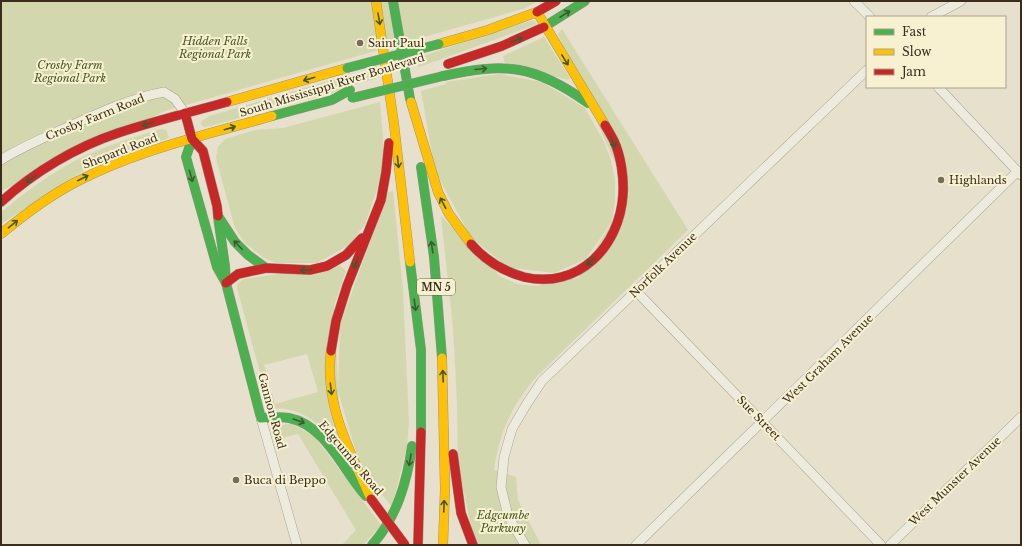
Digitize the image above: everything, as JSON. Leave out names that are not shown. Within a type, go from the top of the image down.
[{"type":"main road","name":"MN 5","points":[[376,1],[394,124],[421,350],[422,409],[418,545]]},
{"type":"main road","name":"MN 5","points":[[394,1],[411,102],[434,257],[443,374],[445,489],[443,545]]},
{"type":"main road","name":"South Mississippi River Boulevard","points":[[185,113],[494,28],[537,12],[556,1]]},
{"type":"main road","name":"South Mississippi River Boulevard","points":[[440,66],[496,49],[544,27],[585,1]]},
{"type":"main road","points":[[411,102],[434,181],[441,198],[458,228],[468,242],[489,262],[505,271],[523,278],[536,280],[563,277],[576,273],[586,266],[605,246],[618,221],[623,194],[621,166],[614,141],[544,27],[537,12]]},
{"type":"main road","points":[[351,94],[462,71],[482,68],[515,68],[530,71],[559,83],[574,92],[594,108]]},
{"type":"main road","name":"South Mississippi River Boulevard","points":[[192,139],[332,100],[418,72]]},
{"type":"main road","name":"Gannon Road","points":[[185,113],[192,139],[202,150],[217,206],[221,243],[226,266],[226,283],[261,418]]},
{"type":"main road","name":"Shepard Road","points":[[1,202],[42,171],[78,150],[118,133],[185,113]]},
{"type":"main road","points":[[371,499],[340,430],[331,392],[330,375],[333,339],[341,304],[371,227],[385,183],[389,139],[394,124]]},
{"type":"main road","name":"Gannon Road","points":[[192,139],[186,157],[217,267],[226,283]]},
{"type":"main road","name":"Shepard Road","points":[[1,234],[42,202],[69,185],[93,173],[129,158],[192,139]]},
{"type":"main road","points":[[218,216],[235,242],[248,255],[266,268]]},
{"type":"main road","points":[[226,283],[238,274],[266,268],[310,270],[327,266],[346,255],[355,247],[371,227]]},
{"type":"main road","points":[[372,545],[383,533],[399,500],[410,463],[422,409]]},
{"type":"main road","name":"Edgcumbe Road","points":[[261,418],[288,418],[306,423],[313,428],[359,489],[371,499],[405,545]]},
{"type":"main road","points":[[444,418],[455,460],[461,513],[466,530],[473,545]]},
{"type":"street","points":[[854,1],[869,16]]},
{"type":"street","points":[[933,16],[961,1]]},
{"type":"street","name":"Norfolk Avenue","points":[[525,545],[508,516],[501,487],[504,458],[512,429],[542,381],[866,71]]},
{"type":"street","points":[[939,88],[1019,173]]},
{"type":"street","name":"Crosby Farm Road","points":[[1,160],[94,115],[148,95],[164,92],[175,99],[185,113]]},
{"type":"street","name":"West Graham Avenue","points":[[636,545],[1019,173]]},
{"type":"street","name":"Sue Street","points":[[636,291],[881,545]]},
{"type":"street","name":"West Munster Avenue","points":[[890,545],[1021,417]]},
{"type":"street","name":"Gannon Road","points":[[261,418],[297,545]]},
{"type":"green space","points":[[1,1],[538,1],[526,8],[165,111],[1,191]]},
{"type":"green space","points":[[533,20],[537,24],[418,67],[416,58]]},
{"type":"green space","name":"Edgcumbe Parkway","points":[[562,29],[688,230],[537,376],[520,398],[508,420],[503,431],[494,470],[516,477],[518,500],[541,545],[477,545],[472,530],[458,465],[457,402],[453,328],[441,216],[501,277],[518,284],[535,286],[578,278],[629,194],[558,34]]},
{"type":"green space","points":[[544,37],[570,78],[568,80],[505,63],[503,56]]},
{"type":"green space","points":[[374,70],[376,79],[351,85],[351,87],[210,126],[204,127],[200,123],[209,116],[349,75],[350,77]]},
{"type":"green space","points":[[499,74],[542,82],[585,108],[604,142],[611,160],[615,180],[615,201],[612,221],[586,259],[554,273],[507,267],[471,237],[435,171],[421,91],[446,84],[446,82]]},
{"type":"green space","points":[[380,102],[383,156],[378,187],[365,224],[349,245],[317,263],[276,263],[264,258],[245,243],[235,228],[217,162],[216,157],[218,147],[224,140],[256,130],[283,128]]},
{"type":"green space","points":[[161,129],[166,130],[169,137],[127,151],[89,167],[1,224],[1,212],[33,187],[56,172],[99,150]]},
{"type":"green space","points":[[393,191],[403,291],[409,423],[407,447],[392,507],[367,476],[359,462],[338,391],[340,325],[388,192]]},
{"type":"green space","points":[[340,265],[346,271],[334,306],[341,448],[339,450],[323,429],[310,418],[294,411],[270,409],[265,394],[272,393],[275,404],[318,392],[307,354],[264,365],[267,374],[261,376],[237,284],[244,279]]},
{"type":"green space","points":[[292,424],[314,436],[381,525],[363,545],[342,545],[356,530],[298,434],[278,439],[276,430],[277,427]]},
{"type":"traffic: fast","points":[[393,1],[410,99]]},
{"type":"traffic: fast","points":[[544,27],[585,1]]},
{"type":"traffic: fast","points":[[347,68],[439,44]]},
{"type":"traffic: fast","points":[[443,76],[485,69],[503,68],[519,70],[535,74],[552,81],[588,103]]},
{"type":"traffic: fast","points":[[352,98],[443,76]]},
{"type":"traffic: fast","points":[[272,116],[332,100],[350,90]]},
{"type":"traffic: fast","points":[[192,139],[186,157],[217,267],[226,283]]},
{"type":"traffic: fast","points":[[421,167],[434,257],[442,358]]},
{"type":"traffic: fast","points":[[218,216],[235,242],[248,255],[266,268]]},
{"type":"traffic: fast","points":[[218,217],[226,283],[261,418],[289,418],[302,422],[313,430],[324,439],[333,450],[366,496]]},
{"type":"traffic: fast","points":[[410,262],[421,350],[421,432]]},
{"type":"traffic: fast","points":[[372,545],[388,523],[400,498],[412,446]]},
{"type":"traffic: slow","points":[[376,1],[394,124],[410,262]]},
{"type":"traffic: slow","points":[[439,44],[488,30],[537,12],[605,125]]},
{"type":"traffic: slow","points":[[227,102],[347,68]]},
{"type":"traffic: slow","points":[[411,102],[438,192],[449,214],[471,244]]},
{"type":"traffic: slow","points":[[1,234],[47,199],[66,187],[99,171],[172,144],[272,116]]},
{"type":"traffic: slow","points":[[331,351],[331,390],[335,409],[347,445],[371,499]]},
{"type":"traffic: slow","points":[[442,358],[445,489],[443,545]]},
{"type":"traffic: jam","points":[[537,12],[556,1]]},
{"type":"traffic: jam","points":[[448,64],[502,46],[544,27]]},
{"type":"traffic: jam","points":[[1,202],[41,171],[87,145],[132,129],[227,102]]},
{"type":"traffic: jam","points":[[185,113],[192,139],[203,151],[217,206],[218,216]]},
{"type":"traffic: jam","points":[[471,244],[494,264],[508,272],[524,277],[544,279],[562,277],[578,270],[593,260],[605,247],[614,231],[620,213],[623,194],[620,160],[614,141],[605,125]]},
{"type":"traffic: jam","points":[[331,351],[336,321],[347,286],[381,200],[389,143]]},
{"type":"traffic: jam","points":[[226,283],[238,274],[266,268],[310,270],[327,266],[346,255],[362,238]]},
{"type":"traffic: jam","points":[[418,545],[421,432]]},
{"type":"traffic: jam","points":[[453,454],[461,513],[473,545]]},
{"type":"traffic: jam","points":[[371,499],[405,545]]},
{"type":"place","name":"Saint Paul","points":[[360,43]]},
{"type":"place","name":"Highlands","points":[[941,180]]},
{"type":"place","name":"Buca di Beppo","points":[[236,480]]},
{"type":"park label","name":"Hidden Falls Regional Park","points":[[215,47]]},
{"type":"park label","name":"Crosby Farm Regional Park","points":[[70,71]]}]
